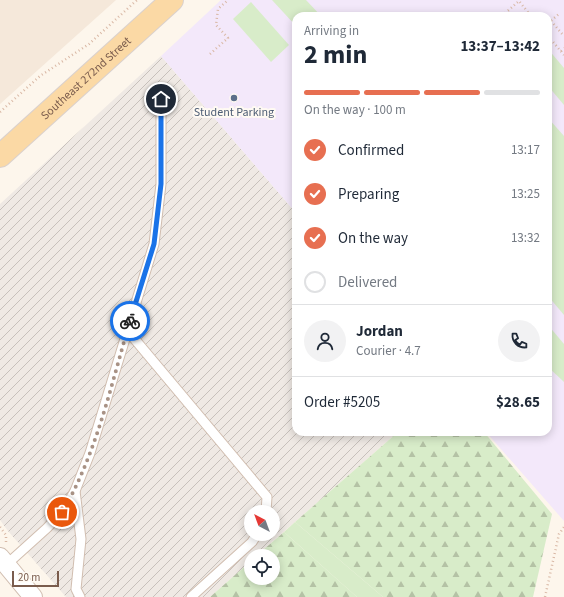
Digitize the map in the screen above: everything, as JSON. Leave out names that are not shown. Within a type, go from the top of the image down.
[{"type":"main road","name":"Southeast 272nd Street","points":[[0,156],[172,0]]},
{"type":"street","points":[[3,561],[33,597]]},
{"type":"lane","points":[[3,561],[47,528],[62,512],[75,491],[90,453],[154,244],[161,184],[161,99]]},
{"type":"lane","points":[[127,330],[267,497],[266,505]]},
{"type":"lane","points":[[75,491],[81,540],[76,588],[80,597]]},
{"type":"lane","points":[[191,597],[253,541]]},
{"type":"path","points":[[0,112],[40,76],[88,44],[137,0]]},
{"type":"path","points":[[210,54],[228,38],[216,25],[218,9],[228,0]]},
{"type":"path","points":[[507,12],[519,1],[528,12]]},
{"type":"path","points":[[552,20],[559,14]]},
{"type":"path","points":[[552,22],[564,36]]},
{"type":"path","points":[[552,41],[564,55]]},
{"type":"path","points":[[561,51],[564,48]]},
{"type":"path","points":[[545,597],[559,534],[564,527]]},
{"type":"shaded area","points":[[0,0],[116,0],[0,104]]},
{"type":"shaded area","points":[[221,0],[564,0],[564,521],[490,436],[552,436],[552,12],[292,12],[292,208],[161,56]]},
{"type":"shaded area","points":[[161,56],[292,208],[292,436],[393,436],[280,535],[280,505],[244,505],[244,541],[273,541],[264,549],[244,549],[244,567],[210,597],[66,597],[0,520],[0,204]]},
{"type":"green space","points":[[272,0],[306,0],[317,12],[292,12],[292,22]]},
{"type":"green space","points":[[251,2],[289,45],[271,62],[233,19]]},
{"type":"green space","points":[[552,54],[564,68],[564,105],[552,91]]},
{"type":"green space","points":[[552,122],[564,136],[564,315],[552,301]]},
{"type":"green space","points":[[552,330],[564,344],[564,382],[552,371]]},
{"type":"green space","points":[[393,436],[487,436],[552,514],[533,597],[383,597],[295,522]]},
{"type":"green space","points":[[295,522],[383,597],[357,597],[284,532]]},
{"type":"green space","points":[[284,532],[357,597],[210,597],[244,567],[244,585],[280,585],[280,549],[264,549],[274,541],[280,541],[280,535]]},
{"type":"way so far","points":[[62,512],[75,491],[90,453],[130,321]]},
{"type":"place","name":"Student Parking","points":[[234,98]]},
{"type":"route","points":[[130,321],[154,244],[161,184],[161,99]]}]
